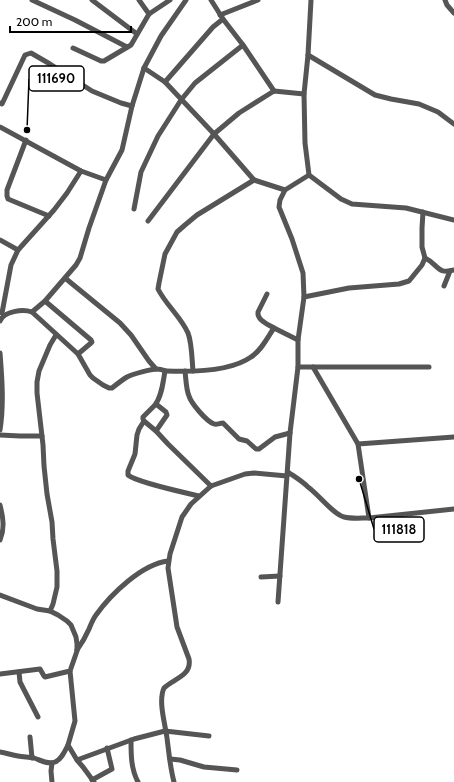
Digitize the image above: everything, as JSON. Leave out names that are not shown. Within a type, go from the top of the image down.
[{"type":"street","points":[[32,0],[39,1],[127,47]]},
{"type":"street","points":[[92,0],[137,34]]},
{"type":"street","points":[[139,0],[149,14]]},
{"type":"street","points":[[73,48],[102,61],[131,44],[149,14],[170,0]]},
{"type":"street","points":[[32,312],[45,301],[80,258],[106,180],[122,150],[132,106],[144,68],[161,36],[186,0]]},
{"type":"street","points":[[211,0],[221,17],[243,45],[274,92]]},
{"type":"street","points":[[164,82],[221,17],[258,0]]},
{"type":"street","points":[[311,0],[304,94],[305,143],[309,175],[341,199],[352,204],[393,206],[454,220]]},
{"type":"street","points":[[445,0],[447,5],[454,13]]},
{"type":"street","points":[[134,209],[141,172],[158,136],[181,100],[195,83],[243,45]]},
{"type":"street","points":[[1,105],[25,55],[31,53],[92,91],[132,106]]},
{"type":"street","points":[[308,55],[375,95],[391,100],[419,104],[438,112],[454,124]]},
{"type":"street","points":[[144,68],[164,82],[214,134],[254,180],[285,190]]},
{"type":"street","points":[[148,221],[214,134],[239,113],[274,92],[304,94]]},
{"type":"street","points":[[0,126],[80,171],[106,180]]},
{"type":"street","points":[[26,140],[7,190],[7,196],[8,199],[49,216]]},
{"type":"street","points":[[0,321],[11,265],[18,250],[67,194],[80,171]]},
{"type":"street","points":[[278,602],[290,433],[298,367],[298,340],[304,297],[303,273],[279,207],[280,200],[285,190],[309,175]]},
{"type":"street","points":[[193,371],[188,333],[158,288],[165,254],[177,232],[197,215],[254,180]]},
{"type":"street","points":[[304,297],[349,288],[405,283],[410,281],[422,265],[425,258],[422,247],[423,212]]},
{"type":"street","points":[[0,240],[18,250]]},
{"type":"street","points":[[425,258],[444,272],[452,271]]},
{"type":"street","points":[[444,286],[452,271]]},
{"type":"street","points":[[65,278],[120,323],[131,335],[156,369]]},
{"type":"street","points":[[267,294],[257,315],[260,319],[274,328],[298,340]]},
{"type":"street","points":[[45,301],[91,340],[92,342],[78,354]]},
{"type":"street","points":[[2,313],[22,311],[32,312],[78,354],[93,378],[109,388],[112,388],[127,377],[156,369],[165,371],[209,370],[227,367],[244,361],[257,352],[274,328]]},
{"type":"street","points":[[50,611],[57,587],[57,571],[52,522],[47,494],[36,382],[50,345],[56,335]]},
{"type":"street","points":[[0,353],[2,410],[0,430]]},
{"type":"street","points":[[298,367],[429,367]]},
{"type":"street","points":[[313,367],[358,444],[369,518]]},
{"type":"street","points":[[165,371],[162,387],[156,404],[143,417],[144,421],[137,435],[135,454],[128,471],[128,475],[131,478],[199,496]]},
{"type":"street","points":[[185,371],[188,396],[202,414],[213,424],[223,423],[239,439],[247,441],[256,449],[260,449],[275,437],[290,433]]},
{"type":"street","points":[[156,404],[166,412],[167,415],[156,431]]},
{"type":"street","points":[[144,421],[211,486]]},
{"type":"street","points":[[0,435],[42,436]]},
{"type":"street","points":[[358,444],[454,437]]},
{"type":"street","points":[[174,782],[170,768],[170,759],[165,731],[162,705],[163,690],[166,685],[186,672],[190,663],[177,627],[168,561],[182,517],[199,496],[211,486],[245,474],[287,474],[309,487],[334,512],[345,518],[369,518],[454,509]]},
{"type":"street","points":[[0,505],[4,522],[1,536]]},
{"type":"street","points":[[0,752],[52,763],[56,762],[62,756],[68,745],[75,721],[70,671],[77,651],[95,616],[122,586],[154,564],[168,561]]},
{"type":"street","points":[[261,577],[280,576]]},
{"type":"street","points":[[0,594],[37,609],[50,611],[67,621],[71,625],[76,637],[78,644],[77,651]]},
{"type":"street","points":[[0,674],[40,669],[45,677],[70,671]]},
{"type":"street","points":[[19,672],[20,682],[38,718]]},
{"type":"street","points":[[77,760],[131,740],[165,731],[209,736]]},
{"type":"street","points":[[30,737],[32,758]]},
{"type":"street","points":[[131,740],[131,763],[138,782]]},
{"type":"street","points":[[68,745],[93,781],[112,769],[107,748]]},
{"type":"street","points":[[170,759],[180,760],[204,767],[237,770]]},
{"type":"street","points":[[52,763],[52,782]]},
{"type":"place","name":"111690","points":[[27,130]]},
{"type":"place","name":"111818","points":[[359,479]]}]
